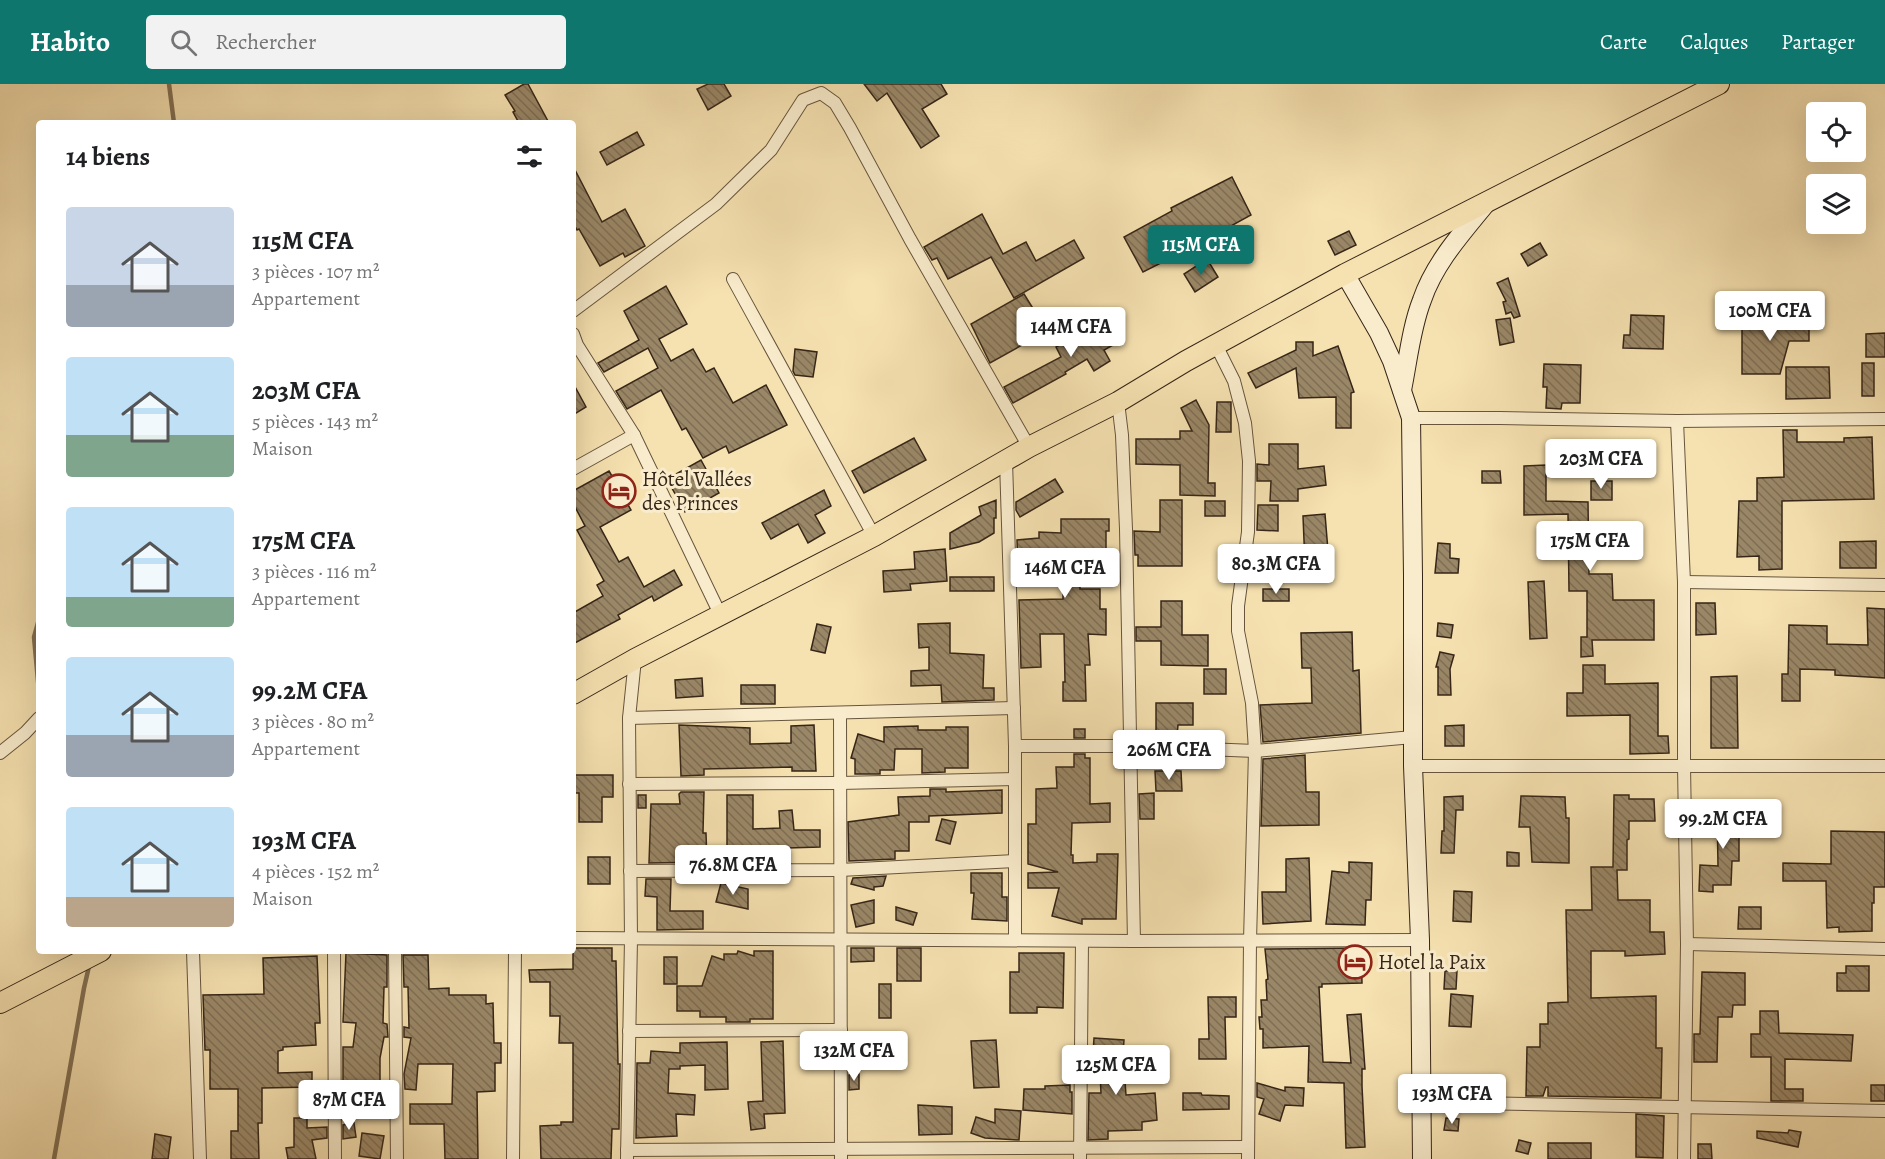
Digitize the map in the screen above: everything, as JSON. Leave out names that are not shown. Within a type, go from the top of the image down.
[{"type":"main road","points":[[576,692],[720,614],[874,536],[1029,447],[1118,402],[1345,274],[1719,84]]},
{"type":"main road","points":[[0,1003],[95,954]]},
{"type":"street","points":[[576,309],[716,204],[771,150],[803,100],[821,93],[835,103],[850,128],[910,239],[1029,447]]},
{"type":"street","points":[[1402,392],[1421,301],[1444,257],[1490,200]]},
{"type":"street","points":[[1345,274],[1379,333],[1392,361],[1411,418],[1413,766],[1420,940],[1422,1159]]},
{"type":"street","points":[[733,279],[874,536]]},
{"type":"street","points":[[576,345],[634,435],[720,614]]},
{"type":"street","points":[[635,659],[629,718],[631,939],[627,1154],[1248,1153],[1255,751],[1252,703],[1238,631],[1240,581],[1248,532],[1249,461],[1245,423],[1234,381],[1216,345]]},
{"type":"street","points":[[1118,402],[1122,435],[1132,746],[1134,941]]},
{"type":"street","points":[[1411,418],[1677,421],[1885,419]]},
{"type":"street","points":[[1677,421],[1684,582],[1687,944],[1684,1159]]},
{"type":"street","points":[[576,467],[634,435]]},
{"type":"street","points":[[1006,461],[1015,746],[1015,940]]},
{"type":"street","points":[[1684,582],[1885,585]]},
{"type":"street","points":[[629,718],[1014,708]]},
{"type":"street","points":[[840,714],[841,1154]]},
{"type":"street","points":[[0,753],[36,721]]},
{"type":"street","points":[[1015,746],[1132,746],[1255,751],[1413,737]]},
{"type":"street","points":[[1413,766],[1885,766]]},
{"type":"street","points":[[629,784],[1015,779]]},
{"type":"street","points":[[630,871],[840,870],[1015,861]]},
{"type":"street","points":[[576,938],[1420,940]]},
{"type":"street","points":[[1080,1153],[1082,940]]},
{"type":"street","points":[[1687,944],[1885,949]]},
{"type":"street","points":[[193,954],[200,1159]]},
{"type":"street","points":[[334,954],[335,1159]]},
{"type":"street","points":[[395,954],[397,1159]]},
{"type":"street","points":[[513,1159],[515,954]]},
{"type":"street","points":[[629,1032],[840,1030]]},
{"type":"street","points":[[1422,1102],[1885,1111]]},
{"type":"building","points":[[528,84],[547,120],[517,120],[513,112],[515,111],[505,95]]},
{"type":"building","points":[[708,84],[724,84],[731,96],[708,110],[697,89]]},
{"type":"building","points":[[864,84],[941,84],[947,94],[922,109],[939,136],[921,148],[887,93],[877,101]]},
{"type":"building","points":[[637,132],[644,145],[607,165],[600,152]]},
{"type":"building","points":[[576,172],[602,222],[625,209],[645,246],[625,257],[623,253],[600,266],[579,229],[577,230]]},
{"type":"building","points":[[1232,177],[1251,215],[1191,248],[1188,243],[1161,258],[1163,262],[1143,272],[1124,237],[1172,211],[1171,208]]},
{"type":"building","points":[[982,214],[1003,254],[1026,242],[1036,261],[1074,240],[1084,258],[1014,298],[991,257],[948,279],[937,258],[932,260],[924,247]]},
{"type":"building","points":[[1349,231],[1356,245],[1335,255],[1328,241]]},
{"type":"building","points":[[1540,243],[1547,255],[1528,266],[1521,254]]},
{"type":"building","points":[[1207,259],[1218,277],[1195,292],[1184,274]]},
{"type":"building","points":[[1508,278],[1520,316],[1514,318],[1511,312],[1506,314],[1503,302],[1506,301],[1497,283]]},
{"type":"building","points":[[666,286],[687,324],[659,339],[671,361],[693,349],[706,372],[714,368],[733,403],[766,385],[787,425],[729,453],[726,446],[703,458],[686,428],[682,430],[661,390],[627,409],[616,391],[658,368],[648,348],[604,372],[598,363],[639,340],[624,311]]},
{"type":"building","points":[[1024,294],[1047,331],[990,363],[971,324]]},
{"type":"building","points":[[1631,315],[1664,316],[1663,349],[1623,348],[1624,335],[1630,335]]},
{"type":"building","points":[[1111,316],[1124,339],[1104,350],[1110,361],[1094,371],[1087,359],[1065,372],[1066,374],[1013,403],[1004,387],[1061,357],[1056,347]]},
{"type":"building","points":[[1742,317],[1809,317],[1809,341],[1789,341],[1780,374],[1742,374]]},
{"type":"building","points":[[1510,318],[1514,342],[1500,345],[1496,320]]},
{"type":"building","points":[[1885,333],[1885,357],[1866,357],[1866,334]]},
{"type":"building","points":[[1296,342],[1313,342],[1313,356],[1338,346],[1354,392],[1351,393],[1351,428],[1336,428],[1336,397],[1299,398],[1296,368],[1256,388],[1248,373],[1296,350]]},
{"type":"building","points":[[795,349],[817,352],[813,377],[795,375],[793,371]]},
{"type":"building","points":[[1862,363],[1874,363],[1874,396],[1862,396]]},
{"type":"building","points":[[1544,364],[1581,365],[1580,403],[1562,403],[1561,409],[1546,408],[1547,387],[1543,387]]},
{"type":"building","points":[[1786,367],[1829,367],[1830,398],[1786,399]]},
{"type":"building","points":[[576,389],[586,407],[576,413]]},
{"type":"building","points":[[1196,400],[1209,425],[1208,483],[1215,483],[1215,496],[1180,495],[1180,465],[1136,464],[1136,439],[1180,439],[1180,431],[1192,431],[1181,408]]},
{"type":"building","points":[[1217,402],[1231,402],[1231,432],[1216,432]]},
{"type":"building","points":[[1783,430],[1797,430],[1797,442],[1844,442],[1844,438],[1872,437],[1874,499],[1782,501],[1782,569],[1759,570],[1759,556],[1737,557],[1739,501],[1757,501],[1757,478],[1784,477]]},
{"type":"building","points":[[914,438],[926,460],[864,493],[852,471]]},
{"type":"building","points":[[1269,444],[1298,444],[1298,469],[1324,466],[1326,485],[1298,489],[1298,501],[1270,501],[1271,481],[1257,481],[1257,464],[1269,465]]},
{"type":"building","points":[[701,460],[719,493],[685,512],[667,479]]},
{"type":"building","points":[[1546,465],[1546,501],[1588,502],[1589,574],[1612,574],[1613,600],[1654,600],[1654,640],[1592,640],[1593,656],[1581,657],[1581,637],[1587,637],[1587,591],[1569,591],[1568,514],[1524,515],[1524,466]]},
{"type":"building","points":[[609,471],[627,497],[624,498],[631,510],[600,527],[619,562],[628,557],[644,587],[674,570],[682,585],[654,601],[652,596],[618,615],[620,619],[576,642],[576,611],[603,596],[597,585],[604,581],[577,530],[585,526],[576,509],[576,489]]},
{"type":"building","points":[[1482,471],[1500,471],[1501,483],[1482,483]]},
{"type":"building","points":[[1055,479],[1063,492],[1020,517],[1016,510],[1016,502]]},
{"type":"building","points":[[1591,481],[1612,481],[1612,500],[1591,500]]},
{"type":"building","points":[[824,490],[831,506],[815,515],[825,533],[808,543],[798,524],[771,539],[762,523]]},
{"type":"building","points":[[996,500],[994,533],[979,542],[950,549],[950,533],[981,515],[979,507]]},
{"type":"building","points":[[1160,500],[1182,500],[1182,566],[1138,566],[1134,531],[1160,532]]},
{"type":"building","points":[[1205,501],[1225,501],[1225,516],[1205,516]]},
{"type":"building","points":[[1258,505],[1278,505],[1278,531],[1257,530]]},
{"type":"building","points":[[1325,514],[1329,563],[1305,565],[1303,516]]},
{"type":"building","points":[[1061,519],[1109,519],[1109,531],[1106,531],[1106,566],[1080,566],[1080,589],[1100,589],[1100,609],[1106,609],[1106,635],[1088,634],[1090,665],[1085,665],[1086,701],[1063,701],[1064,634],[1040,634],[1041,667],[1021,668],[1019,600],[1063,599],[1063,570],[1061,566],[1034,565],[1018,568],[1017,540],[1039,538],[1039,532],[1061,533]]},
{"type":"building","points":[[1876,541],[1876,568],[1840,568],[1840,542]]},
{"type":"building","points":[[1438,543],[1450,544],[1450,558],[1459,559],[1458,573],[1435,573]]},
{"type":"building","points":[[945,549],[947,581],[910,584],[911,590],[884,592],[883,571],[915,569],[914,552]]},
{"type":"building","points":[[950,577],[994,577],[994,591],[950,591]]},
{"type":"building","points":[[1544,581],[1547,638],[1530,639],[1528,582]]},
{"type":"building","points":[[1263,589],[1289,589],[1289,601],[1263,601]]},
{"type":"building","points":[[1161,601],[1182,601],[1182,635],[1208,635],[1208,666],[1161,665],[1161,641],[1136,641],[1136,627],[1161,627]]},
{"type":"building","points":[[1696,603],[1715,603],[1716,634],[1696,635]]},
{"type":"building","points":[[1867,608],[1885,609],[1885,678],[1835,675],[1835,670],[1800,669],[1800,701],[1782,701],[1782,674],[1788,674],[1789,625],[1827,626],[1827,644],[1868,645]]},
{"type":"building","points":[[950,623],[950,653],[984,655],[983,688],[994,688],[994,700],[942,702],[941,685],[911,686],[911,671],[929,670],[929,647],[919,648],[918,624]]},
{"type":"building","points":[[1438,623],[1453,625],[1451,638],[1437,636]]},
{"type":"building","points":[[817,624],[831,627],[825,653],[811,650]]},
{"type":"building","points":[[1352,632],[1353,671],[1359,670],[1361,733],[1263,742],[1260,705],[1312,703],[1311,668],[1302,668],[1301,633]]},
{"type":"building","points":[[1440,652],[1454,655],[1450,669],[1451,695],[1438,695],[1438,667],[1436,667]]},
{"type":"building","points":[[1583,665],[1605,665],[1605,684],[1658,683],[1658,736],[1668,736],[1669,753],[1630,754],[1630,715],[1567,716],[1567,693],[1583,693]]},
{"type":"building","points":[[1204,669],[1226,669],[1226,694],[1204,694]]},
{"type":"building","points":[[1737,676],[1738,748],[1711,748],[1711,677]]},
{"type":"building","points":[[702,678],[703,696],[676,698],[675,680]]},
{"type":"building","points":[[741,685],[775,685],[775,704],[741,704]]},
{"type":"building","points":[[1156,703],[1193,703],[1193,725],[1178,725],[1177,736],[1156,736]]},
{"type":"building","points":[[679,725],[750,728],[750,744],[791,743],[791,726],[814,725],[816,771],[792,771],[792,767],[704,769],[704,775],[681,776]]},
{"type":"building","points":[[1464,725],[1464,746],[1445,746],[1445,726]]},
{"type":"building","points":[[918,726],[918,730],[968,727],[968,768],[945,768],[945,772],[922,773],[922,749],[895,749],[894,770],[880,770],[880,774],[855,774],[855,759],[851,758],[858,734],[884,742],[884,727]]},
{"type":"building","points":[[1074,729],[1085,729],[1085,738],[1074,738]]},
{"type":"building","points":[[1074,754],[1085,754],[1085,758],[1090,758],[1090,804],[1110,803],[1110,822],[1072,823],[1073,863],[1097,862],[1097,854],[1118,854],[1116,919],[1082,919],[1082,924],[1052,916],[1059,888],[1028,888],[1028,873],[1058,872],[1028,864],[1028,824],[1036,824],[1036,789],[1057,788],[1056,767],[1074,767]]},
{"type":"building","points":[[1305,755],[1306,792],[1319,792],[1319,825],[1261,826],[1263,759]]},
{"type":"building","points":[[1155,771],[1181,771],[1182,791],[1156,791]]},
{"type":"building","points":[[576,775],[613,775],[613,797],[602,797],[602,822],[579,822],[579,793],[576,793]]},
{"type":"building","points":[[930,789],[946,789],[946,792],[1002,790],[1002,813],[929,816],[929,822],[909,822],[909,851],[895,851],[895,859],[849,861],[848,822],[899,815],[898,797],[930,796]]},
{"type":"building","points":[[681,792],[704,792],[703,833],[706,833],[707,862],[649,863],[651,804],[680,804],[679,794]]},
{"type":"building","points":[[1154,793],[1154,819],[1140,819],[1139,794]]},
{"type":"building","points":[[638,795],[646,795],[646,808],[638,808]]},
{"type":"building","points":[[727,795],[753,795],[753,829],[780,828],[779,811],[792,810],[794,830],[820,830],[820,847],[727,850]]},
{"type":"building","points":[[1614,795],[1629,795],[1629,799],[1654,799],[1655,821],[1629,821],[1627,870],[1617,870],[1618,900],[1650,900],[1650,932],[1664,932],[1665,954],[1625,956],[1625,951],[1591,951],[1591,998],[1656,996],[1656,1048],[1662,1048],[1661,1098],[1548,1096],[1548,1087],[1543,1096],[1526,1096],[1527,1047],[1540,1047],[1540,1024],[1548,1024],[1548,1003],[1568,1002],[1566,910],[1592,910],[1591,867],[1613,867]]},
{"type":"building","points":[[1463,796],[1463,810],[1456,810],[1454,853],[1441,853],[1442,831],[1444,831],[1444,797]]},
{"type":"building","points":[[1521,796],[1565,797],[1566,818],[1569,818],[1569,863],[1532,862],[1530,827],[1519,827]]},
{"type":"building","points":[[1739,806],[1739,861],[1732,861],[1731,885],[1713,885],[1713,892],[1699,891],[1700,865],[1718,866],[1717,807]]},
{"type":"building","points":[[942,819],[956,822],[950,844],[936,840]]},
{"type":"building","points":[[1831,831],[1885,832],[1885,887],[1874,887],[1872,931],[1839,932],[1839,927],[1827,928],[1826,881],[1783,881],[1783,863],[1831,864]]},
{"type":"building","points":[[1507,852],[1519,853],[1519,866],[1507,866]]},
{"type":"building","points":[[588,857],[610,857],[610,884],[588,884]]},
{"type":"building","points":[[1309,858],[1311,921],[1263,924],[1262,892],[1286,892],[1286,859]]},
{"type":"building","points":[[1349,862],[1372,863],[1371,900],[1366,900],[1365,925],[1326,924],[1332,871],[1349,873]]},
{"type":"building","points":[[971,873],[1002,873],[1002,897],[1007,897],[1007,921],[972,919],[974,893],[971,893]]},
{"type":"building","points":[[886,876],[883,886],[874,887],[874,890],[851,884],[853,878]]},
{"type":"building","points":[[646,879],[671,879],[670,911],[703,911],[703,929],[657,930],[657,897],[645,896]]},
{"type":"building","points":[[721,883],[748,889],[748,909],[716,902]]},
{"type":"building","points":[[1454,891],[1472,892],[1471,922],[1453,921]]},
{"type":"building","points":[[874,900],[874,923],[856,927],[851,905]]},
{"type":"building","points":[[896,907],[917,913],[913,925],[896,920]]},
{"type":"building","points":[[1739,907],[1761,907],[1761,929],[1738,929]]},
{"type":"building","points":[[576,948],[612,948],[612,961],[616,961],[618,1064],[620,1064],[619,1129],[612,1129],[611,1159],[541,1159],[540,1126],[573,1122],[573,1043],[559,1043],[560,1016],[550,1016],[550,982],[530,982],[529,970],[573,969],[573,954],[576,954]]},
{"type":"building","points":[[851,948],[874,948],[874,961],[851,962]]},
{"type":"building","points":[[897,948],[921,948],[921,981],[897,981]]},
{"type":"building","points":[[1361,948],[1362,983],[1322,984],[1322,987],[1319,987],[1323,1062],[1351,1063],[1347,1015],[1361,1014],[1365,1069],[1362,1069],[1362,1086],[1365,1147],[1346,1148],[1344,1083],[1308,1082],[1309,1046],[1263,1048],[1263,1029],[1260,1029],[1259,1017],[1262,1017],[1261,1000],[1267,1000],[1266,980],[1268,979],[1265,949]]},
{"type":"building","points":[[738,951],[754,956],[754,951],[773,951],[773,1019],[726,1022],[726,1017],[700,1017],[700,1011],[677,1011],[677,986],[702,986],[712,956],[724,960],[724,954],[737,954]]},
{"type":"building","points":[[1019,953],[1064,953],[1063,1008],[1037,1007],[1037,1013],[1010,1013],[1010,972],[1019,972]]},
{"type":"building","points":[[346,954],[387,955],[387,987],[384,987],[383,1023],[387,1024],[388,1037],[384,1037],[380,1058],[380,1090],[362,1088],[343,1090],[343,1047],[353,1047],[356,1023],[343,1022]]},
{"type":"building","points":[[403,955],[428,955],[429,989],[449,988],[449,995],[486,995],[486,1004],[493,1003],[494,1043],[501,1043],[501,1063],[495,1063],[495,1091],[477,1092],[478,1159],[445,1159],[444,1124],[410,1124],[410,1104],[452,1104],[453,1064],[418,1064],[416,1090],[405,1089],[404,1074],[411,1038],[404,1037],[404,1027],[409,1028],[408,987],[404,987]]},
{"type":"building","points":[[317,956],[320,1023],[315,1023],[316,1045],[283,1047],[283,1050],[278,1051],[278,1073],[312,1072],[312,1087],[262,1088],[262,1123],[258,1123],[259,1159],[231,1159],[231,1131],[238,1131],[238,1089],[210,1089],[210,1050],[205,1050],[203,995],[264,994],[263,958]]},
{"type":"building","points":[[664,957],[677,957],[677,984],[664,984]]},
{"type":"building","points":[[1846,966],[1869,966],[1869,991],[1837,991],[1837,973],[1846,973]]},
{"type":"building","points":[[1445,971],[1457,971],[1456,989],[1444,989]]},
{"type":"building","points":[[1702,972],[1745,973],[1745,1005],[1733,1005],[1732,1017],[1718,1017],[1717,1062],[1694,1062],[1694,1034],[1700,1034]]},
{"type":"building","points":[[879,984],[891,984],[891,1018],[879,1018]]},
{"type":"building","points":[[1451,994],[1473,996],[1471,1027],[1449,1026]]},
{"type":"building","points":[[1208,997],[1236,997],[1236,1017],[1225,1017],[1226,1059],[1199,1059],[1199,1039],[1209,1039]]},
{"type":"building","points":[[1760,1011],[1778,1011],[1779,1033],[1853,1035],[1851,1061],[1785,1059],[1785,1089],[1803,1089],[1803,1101],[1771,1101],[1771,1057],[1751,1057],[1751,1034],[1760,1034]]},
{"type":"building","points":[[1094,1038],[1124,1040],[1122,1068],[1124,1068],[1126,1095],[1155,1093],[1157,1120],[1142,1122],[1142,1130],[1108,1131],[1108,1139],[1088,1140],[1089,1093],[1101,1093],[1099,1055],[1093,1054]]},
{"type":"building","points":[[996,1040],[999,1087],[974,1088],[971,1041]]},
{"type":"building","points":[[783,1041],[785,1113],[764,1114],[765,1128],[751,1130],[748,1102],[763,1101],[761,1042]]},
{"type":"building","points":[[727,1042],[728,1089],[705,1090],[705,1065],[669,1069],[668,1093],[695,1095],[694,1115],[676,1114],[677,1136],[636,1138],[637,1063],[650,1063],[651,1051],[680,1053],[680,1043]]},
{"type":"building","points":[[859,1074],[859,1089],[849,1090],[849,1075]]},
{"type":"building","points":[[1257,1083],[1285,1091],[1285,1087],[1304,1088],[1303,1106],[1285,1105],[1280,1121],[1259,1114],[1264,1099],[1257,1097]]},
{"type":"building","points":[[1070,1085],[1072,1114],[1023,1110],[1024,1089],[1045,1089],[1045,1086]]},
{"type":"building","points":[[1871,1085],[1885,1085],[1885,1101],[1871,1101]]},
{"type":"building","points":[[1183,1093],[1229,1096],[1229,1109],[1183,1110]]},
{"type":"building","points":[[918,1105],[952,1107],[952,1134],[919,1135]]},
{"type":"building","points":[[995,1109],[1021,1111],[1019,1140],[985,1138],[971,1133],[976,1117],[995,1123]]},
{"type":"building","points":[[1636,1114],[1664,1116],[1663,1158],[1636,1157]]},
{"type":"building","points":[[294,1118],[307,1118],[307,1128],[327,1127],[327,1138],[312,1140],[316,1159],[288,1159],[286,1148],[294,1147]]},
{"type":"building","points":[[1446,1118],[1459,1119],[1458,1131],[1444,1130]]},
{"type":"building","points":[[354,1123],[356,1137],[343,1139],[343,1125]]},
{"type":"building","points":[[1789,1130],[1801,1132],[1798,1147],[1757,1138],[1757,1131],[1788,1133]]},
{"type":"building","points":[[362,1133],[384,1136],[380,1159],[359,1156]]},
{"type":"building","points":[[155,1134],[171,1137],[168,1159],[152,1159]]},
{"type":"building","points":[[1519,1140],[1531,1143],[1528,1154],[1516,1151]]},
{"type":"building","points":[[1548,1143],[1591,1143],[1591,1159],[1548,1159]]},
{"type":"building","points":[[1698,1144],[1711,1144],[1712,1159],[1698,1159]]},
{"type":"waterway","points":[[169,84],[174,120]]},
{"type":"waterway","points":[[36,630],[34,637],[36,659]]},
{"type":"waterway","points":[[54,1159],[90,962]]},
{"type":"place","name":"Hôtel Vallées des Princes","points":[[619,491]]},
{"type":"place","name":"Hotel la Paix","points":[[1355,962]]}]
